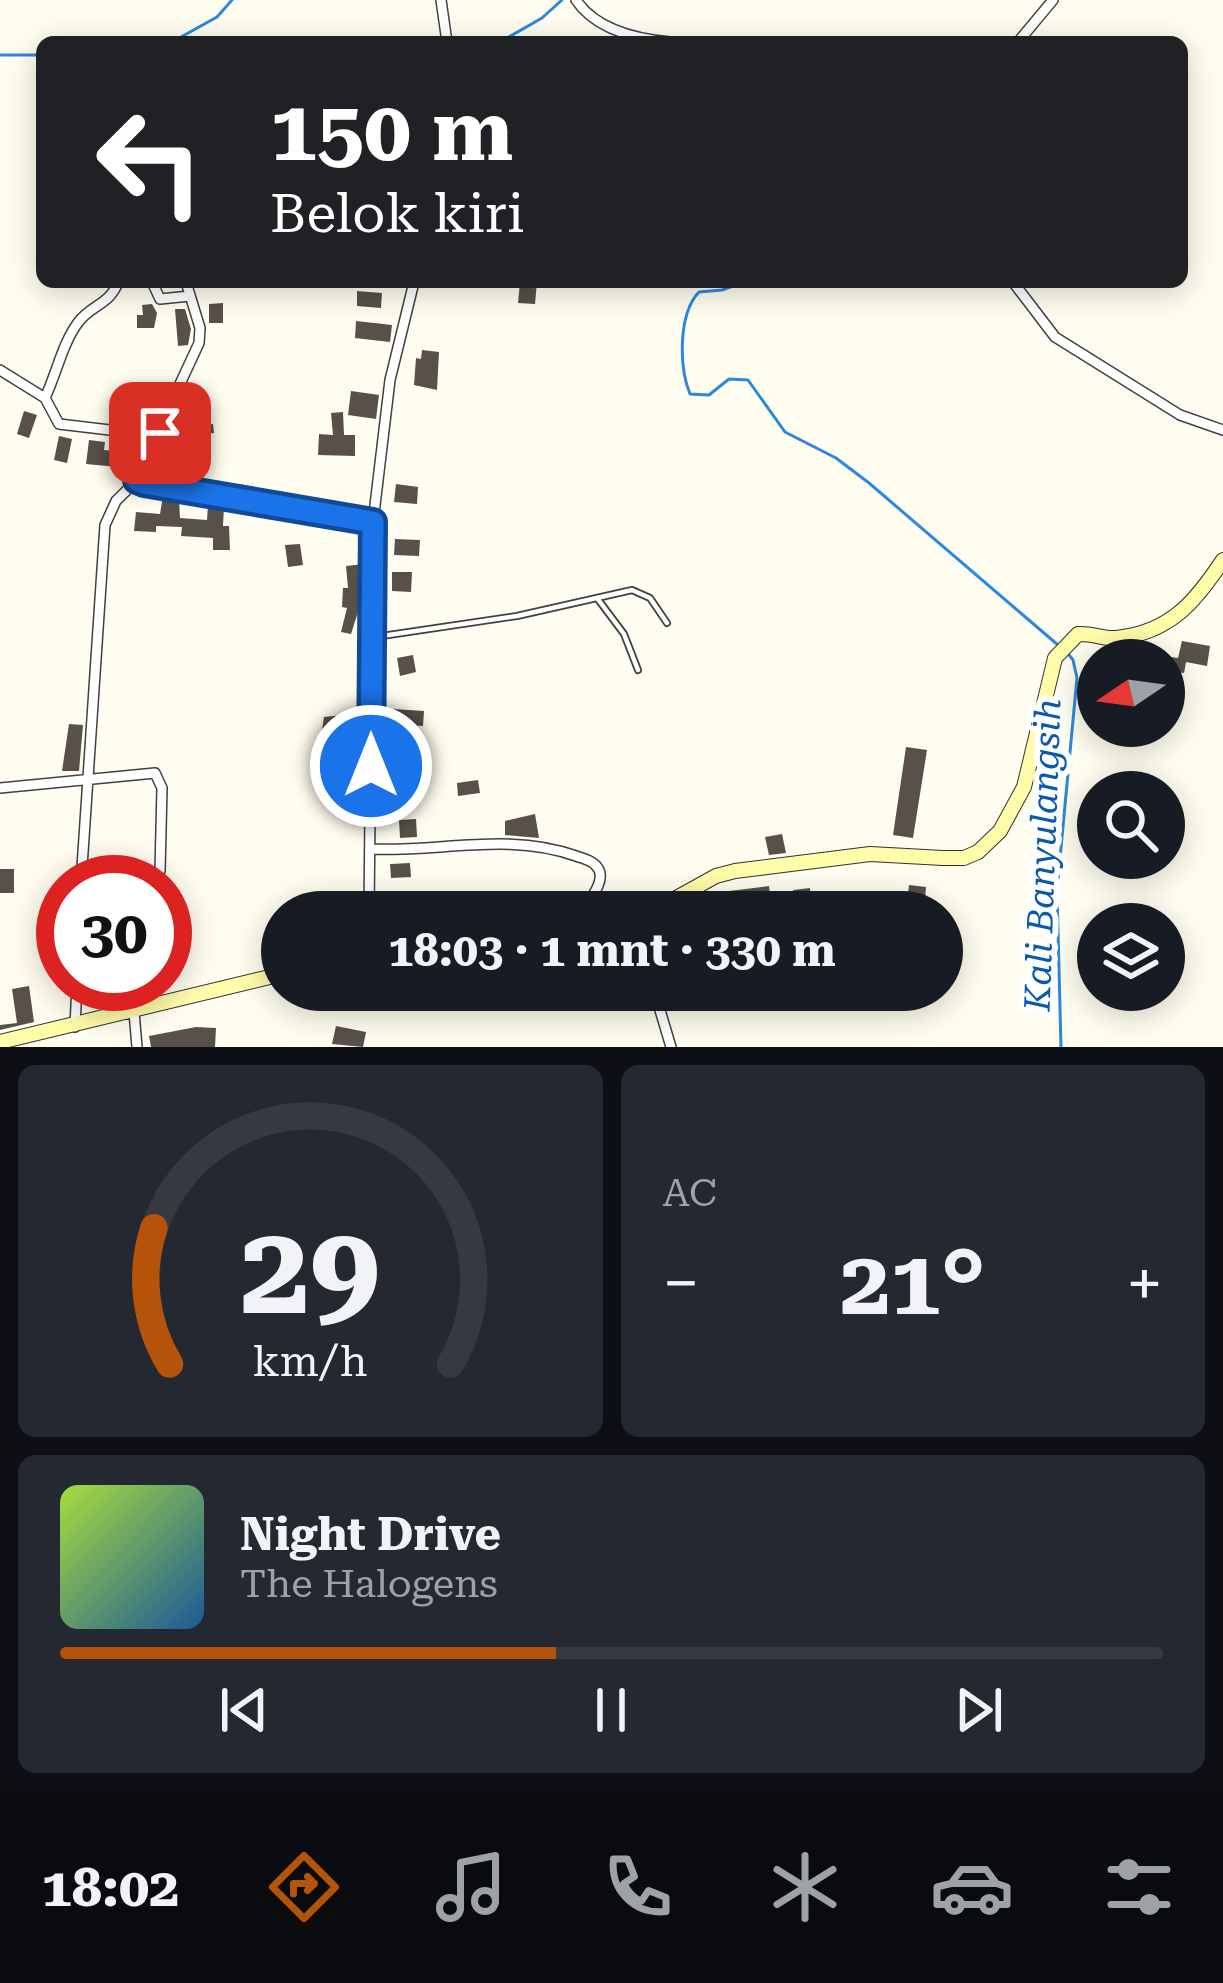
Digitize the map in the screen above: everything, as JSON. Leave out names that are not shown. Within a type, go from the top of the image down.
[{"type":"street","points":[[441,0],[446,36]]},
{"type":"street","points":[[577,0],[595,20],[633,36]]},
{"type":"street","points":[[1023,36],[1053,0]]},
{"type":"street","points":[[45,398],[74,328],[81,318],[109,301],[115,288]]},
{"type":"street","points":[[155,288],[160,299],[190,296]]},
{"type":"street","points":[[82,855],[105,525],[116,502],[138,476],[200,343],[188,288]]},
{"type":"street","points":[[370,891],[373,522],[390,380],[413,288]]},
{"type":"street","points":[[1017,288],[1054,337],[1180,415],[1223,430]]},
{"type":"street","points":[[0,370],[45,398],[61,424],[135,434],[138,476]]},
{"type":"street","points":[[138,476],[199,494],[373,522]]},
{"type":"street","points":[[688,891],[735,871],[871,854],[964,858],[978,852],[1000,831],[1024,787],[1055,658],[1084,633],[1129,636],[1178,616],[1190,608],[1223,560]]},
{"type":"street","points":[[0,788],[148,771],[160,779],[160,855]]},
{"type":"street","points":[[371,849],[526,842],[592,862],[600,871],[595,891]]},
{"type":"street","points":[[0,1042],[261,979]]},
{"type":"street","points":[[75,1027],[76,1011]]},
{"type":"street","points":[[660,1011],[671,1047]]},
{"type":"street","points":[[131,1013],[137,1047]]},
{"type":"lane","points":[[370,638],[642,591],[668,623]]},
{"type":"lane","points":[[597,598],[624,634],[638,670]]},
{"type":"building","points":[[519,288],[536,288],[535,304],[518,303]]},
{"type":"building","points":[[357,291],[382,293],[381,308],[357,306]]},
{"type":"building","points":[[223,303],[223,323],[209,323],[209,304]]},
{"type":"building","points":[[152,304],[157,313],[154,328],[137,328],[142,305]]},
{"type":"building","points":[[175,309],[185,309],[191,329],[188,345],[178,346]]},
{"type":"building","points":[[356,321],[392,325],[390,342],[355,338]]},
{"type":"building","points":[[422,350],[439,352],[437,390],[414,385],[416,358],[421,359]]},
{"type":"building","points":[[123,387],[150,388],[148,416],[121,414]]},
{"type":"building","points":[[351,391],[379,395],[376,419],[348,415]]},
{"type":"building","points":[[180,405],[207,406],[206,425],[213,424],[214,433],[193,435],[183,481],[158,476],[159,463],[172,465],[175,457],[177,425],[183,426]]},
{"type":"building","points":[[24,411],[37,415],[29,438],[17,434]]},
{"type":"building","points":[[343,412],[344,435],[355,435],[355,456],[318,455],[319,434],[333,435],[331,413]]},
{"type":"building","points":[[59,436],[72,439],[67,463],[54,460]]},
{"type":"building","points":[[89,440],[105,442],[104,450],[127,452],[128,474],[118,473],[118,467],[86,464]]},
{"type":"building","points":[[396,484],[418,487],[417,504],[394,502]]},
{"type":"building","points":[[163,496],[179,499],[180,518],[207,520],[208,505],[224,507],[223,526],[229,526],[230,550],[213,550],[213,538],[181,536],[182,527],[134,531],[136,512],[160,514]]},
{"type":"building","points":[[395,539],[420,540],[419,556],[394,555]]},
{"type":"building","points":[[300,544],[303,565],[288,567],[285,545]]},
{"type":"building","points":[[364,564],[351,634],[341,632],[347,608],[342,607],[343,588],[348,588],[346,566]]},
{"type":"building","points":[[392,572],[412,572],[411,592],[392,591]]},
{"type":"building","points":[[1185,642],[1210,646],[1207,666],[1186,662],[1185,668]]},
{"type":"building","points":[[413,655],[416,672],[400,676],[397,658]]},
{"type":"building","points":[[393,709],[424,711],[423,726],[392,724]]},
{"type":"building","points":[[343,715],[341,732],[362,735],[362,744],[339,747],[337,732],[322,730],[324,717]]},
{"type":"building","points":[[69,724],[83,725],[79,771],[62,771]]},
{"type":"building","points":[[402,741],[426,744],[424,757],[419,756],[420,780],[400,781],[399,770],[405,770]]},
{"type":"building","points":[[906,747],[927,750],[913,838],[893,835]]},
{"type":"building","points":[[478,780],[480,793],[458,796],[457,783]]},
{"type":"building","points":[[361,786],[361,820],[352,821],[350,799],[344,800],[343,788]]},
{"type":"building","points":[[535,814],[539,838],[505,835],[505,821]]},
{"type":"building","points":[[416,819],[417,837],[400,838],[399,820]]},
{"type":"building","points":[[782,834],[786,853],[769,855],[765,837]]},
{"type":"building","points":[[410,863],[411,877],[391,878],[390,864]]},
{"type":"building","points":[[0,869],[14,869],[14,893],[0,893]]},
{"type":"building","points":[[769,886],[770,891],[729,891]]},
{"type":"building","points":[[29,986],[34,1022],[0,1030],[0,1025],[17,1023],[12,989]]},
{"type":"building","points":[[336,1026],[366,1032],[363,1047],[332,1044]]},
{"type":"building","points":[[216,1028],[215,1047],[151,1047],[149,1036]]},
{"type":"waterway","name":"Kali Banyulangsih","points":[[183,36],[217,17],[232,0]]},
{"type":"waterway","name":"Kali Banyulangsih","points":[[510,36],[562,0]]},
{"type":"waterway","name":"Kali Banyulangsih","points":[[0,55],[36,55]]},
{"type":"waterway","name":"Kali Banyulangsih","points":[[728,288],[699,292],[687,313],[682,341],[690,394],[709,395],[729,379],[748,380],[785,432],[836,458],[869,483],[1058,645]]},
{"type":"waterway","name":"Kali Banyulangsih","points":[[1061,1047],[1057,890],[1077,678],[1066,651]]},
{"type":"route","points":[[160,433],[137,480],[373,522],[371,766]]}]
